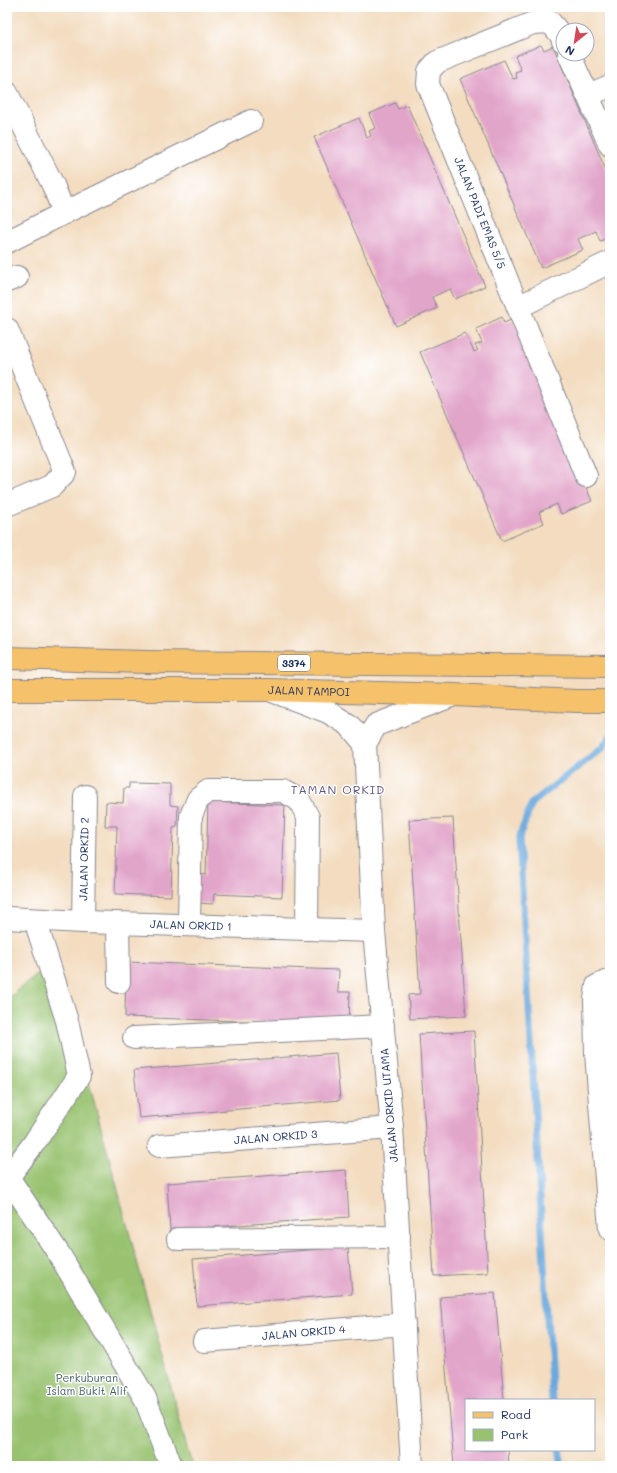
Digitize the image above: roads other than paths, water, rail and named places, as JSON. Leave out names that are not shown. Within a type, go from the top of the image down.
[{"type":"main road","name":"3374","points":[[7,658],[146,662],[610,666]]},
{"type":"main road","name":"JALAN TAMPOI","points":[[7,690],[269,690],[610,701]]},
{"type":"street","name":"JALAN PADI EMAS 5/5","points":[[555,28],[550,22],[533,23],[437,62],[429,71],[428,84],[586,476]]},
{"type":"street","points":[[573,62],[610,145]]},
{"type":"street","points":[[588,95],[610,86]]},
{"type":"street","points":[[7,93],[54,185],[64,213]]},
{"type":"street","points":[[7,242],[251,121]]},
{"type":"street","points":[[518,307],[610,262]]},
{"type":"street","points":[[7,329],[65,472],[52,486],[7,505]]},
{"type":"street","points":[[269,690],[328,712],[349,725],[365,744],[376,725],[454,695]]},
{"type":"street","name":"JALAN ORKID UTAMA","points":[[365,744],[374,931],[392,1128],[412,1466]]},
{"type":"street","points":[[189,925],[191,816],[198,799],[208,791],[283,791],[299,800],[308,817],[307,929]]},
{"type":"street","name":"JALAN ORKID 2","points":[[83,922],[85,796]]},
{"type":"street","name":"JALAN ORKID 1","points":[[7,918],[118,924],[374,931]]},
{"type":"street","points":[[34,920],[67,1021],[79,1076],[34,1143],[8,1178],[59,1254],[145,1398],[171,1466]]},
{"type":"street","points":[[118,924],[119,982]]},
{"type":"street","points":[[610,980],[597,986],[595,999],[596,1053],[608,1183],[610,1229]]},
{"type":"street","points":[[134,1038],[383,1026]]},
{"type":"street","name":"JALAN ORKID 3","points":[[159,1146],[392,1128]]},
{"type":"street","points":[[178,1239],[399,1236]]},
{"type":"street","name":"JALAN ORKID 4","points":[[204,1341],[404,1324]]},
{"type":"waterway","points":[[552,1399],[519,838],[532,803],[602,748],[610,737]]},
{"type":"waterway","points":[[559,1451],[562,1466]]},
{"type":"district","name":"TAMAN ORKID","points":[[338,790]]},
{"type":"park label","name":"Perkuburan Islam Bukit Alif","points":[[87,1384]]}]
